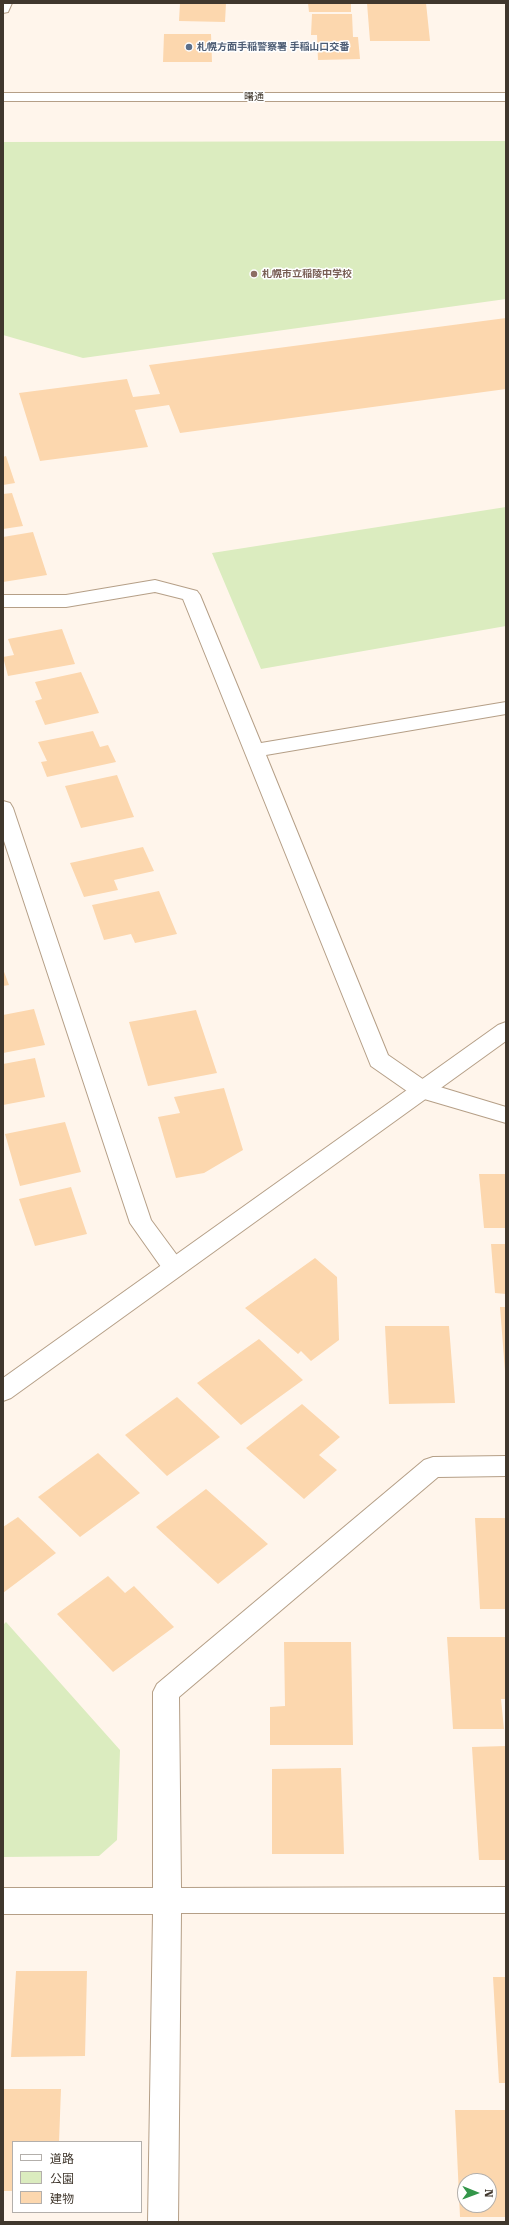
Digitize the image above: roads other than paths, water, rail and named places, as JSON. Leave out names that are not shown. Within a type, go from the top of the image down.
[{"type":"street","points":[[3,9],[5,3]]},
{"type":"street","name":"曙通","points":[[3,97],[506,97]]},
{"type":"street","points":[[3,601],[66,601],[155,586],[191,595],[379,1060],[422,1090],[506,1115]]},
{"type":"street","points":[[254,751],[506,708]]},
{"type":"street","points":[[3,808],[141,1223],[174,1268]]},
{"type":"street","points":[[5,1384],[174,1268],[506,1030]]},
{"type":"street","points":[[163,2222],[167,1901],[166,1692],[433,1467],[506,1466]]},
{"type":"street","points":[[3,1901],[506,1900]]},
{"type":"place","name":"札幌方面手稲警察署 手稲山口交番","points":[[189,47]]},
{"type":"place","name":"札幌市立稲陵中学校","points":[[254,274]]}]
